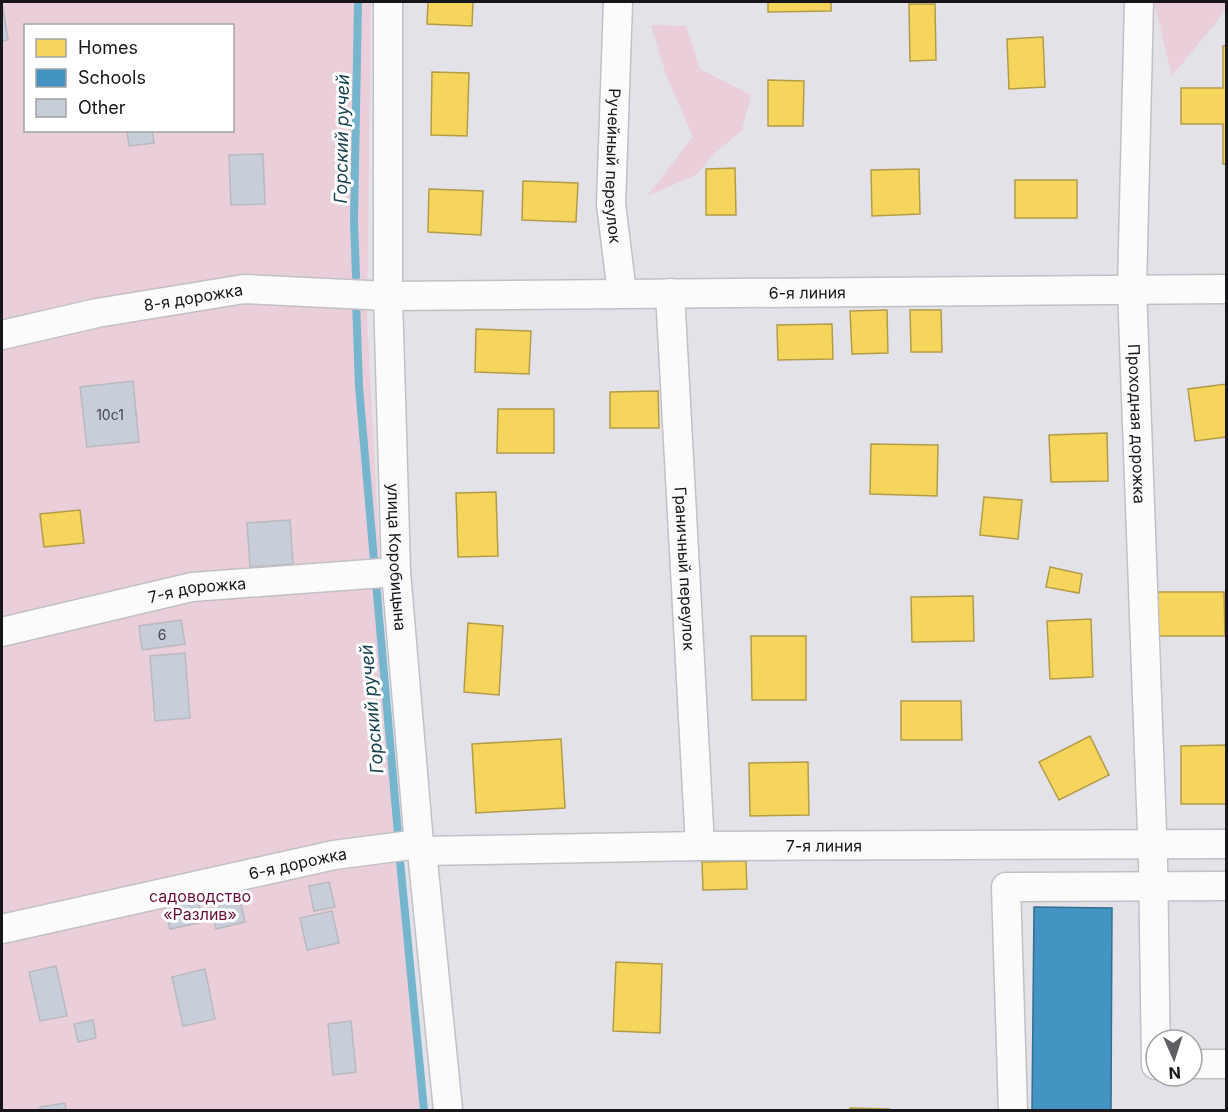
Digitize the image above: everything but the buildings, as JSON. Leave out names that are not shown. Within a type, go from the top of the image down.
[{"type":"street","name":"улица Коробицына","points":[[388,2],[388,296],[396,572],[448,1110]]},
{"type":"street","name":"Ручейный переулок","points":[[618,2],[611,204],[622,293]]},
{"type":"street","name":"Проходная дорожка","points":[[1139,2],[1132,288],[1152,844],[1155,1028]]},
{"type":"street","name":"8-я дорожка","points":[[2,335],[97,313],[244,289],[388,296]]},
{"type":"street","name":"6-я линия","points":[[388,296],[1227,289]]},
{"type":"street","name":"Граничный переулок","points":[[670,293],[700,846]]},
{"type":"street","name":"7-я дорожка","points":[[2,632],[192,587],[396,572]]},
{"type":"street","name":"7-я линия","points":[[421,848],[1227,844]]},
{"type":"street","name":"6-я дорожка","points":[[2,929],[334,855],[421,848]]},
{"type":"street","points":[[1013,1110],[1006,887],[1227,886]]},
{"type":"street","points":[[1204,1064],[1227,1064]]},
{"type":"green space","name":"садоводство «Разлив»","points":[[2,2],[371,2],[367,315],[395,854],[421,1110],[2,1110]]},
{"type":"green space","points":[[1154,2],[1226,2],[1226,10],[1172,76]]},
{"type":"green space","points":[[651,25],[686,26],[700,69],[751,95],[742,130],[715,153],[696,175],[647,196],[693,137],[666,75]]},
{"type":"waterway","name":"Горский ручей","points":[[356,276],[354,221],[358,2]]},
{"type":"waterway","name":"Горский ручей","points":[[356,301],[359,387],[374,560]]},
{"type":"waterway","name":"Горский ручей","points":[[376,582],[398,834]]},
{"type":"waterway","name":"Горский ручей","points":[[400,861],[424,1110]]}]
